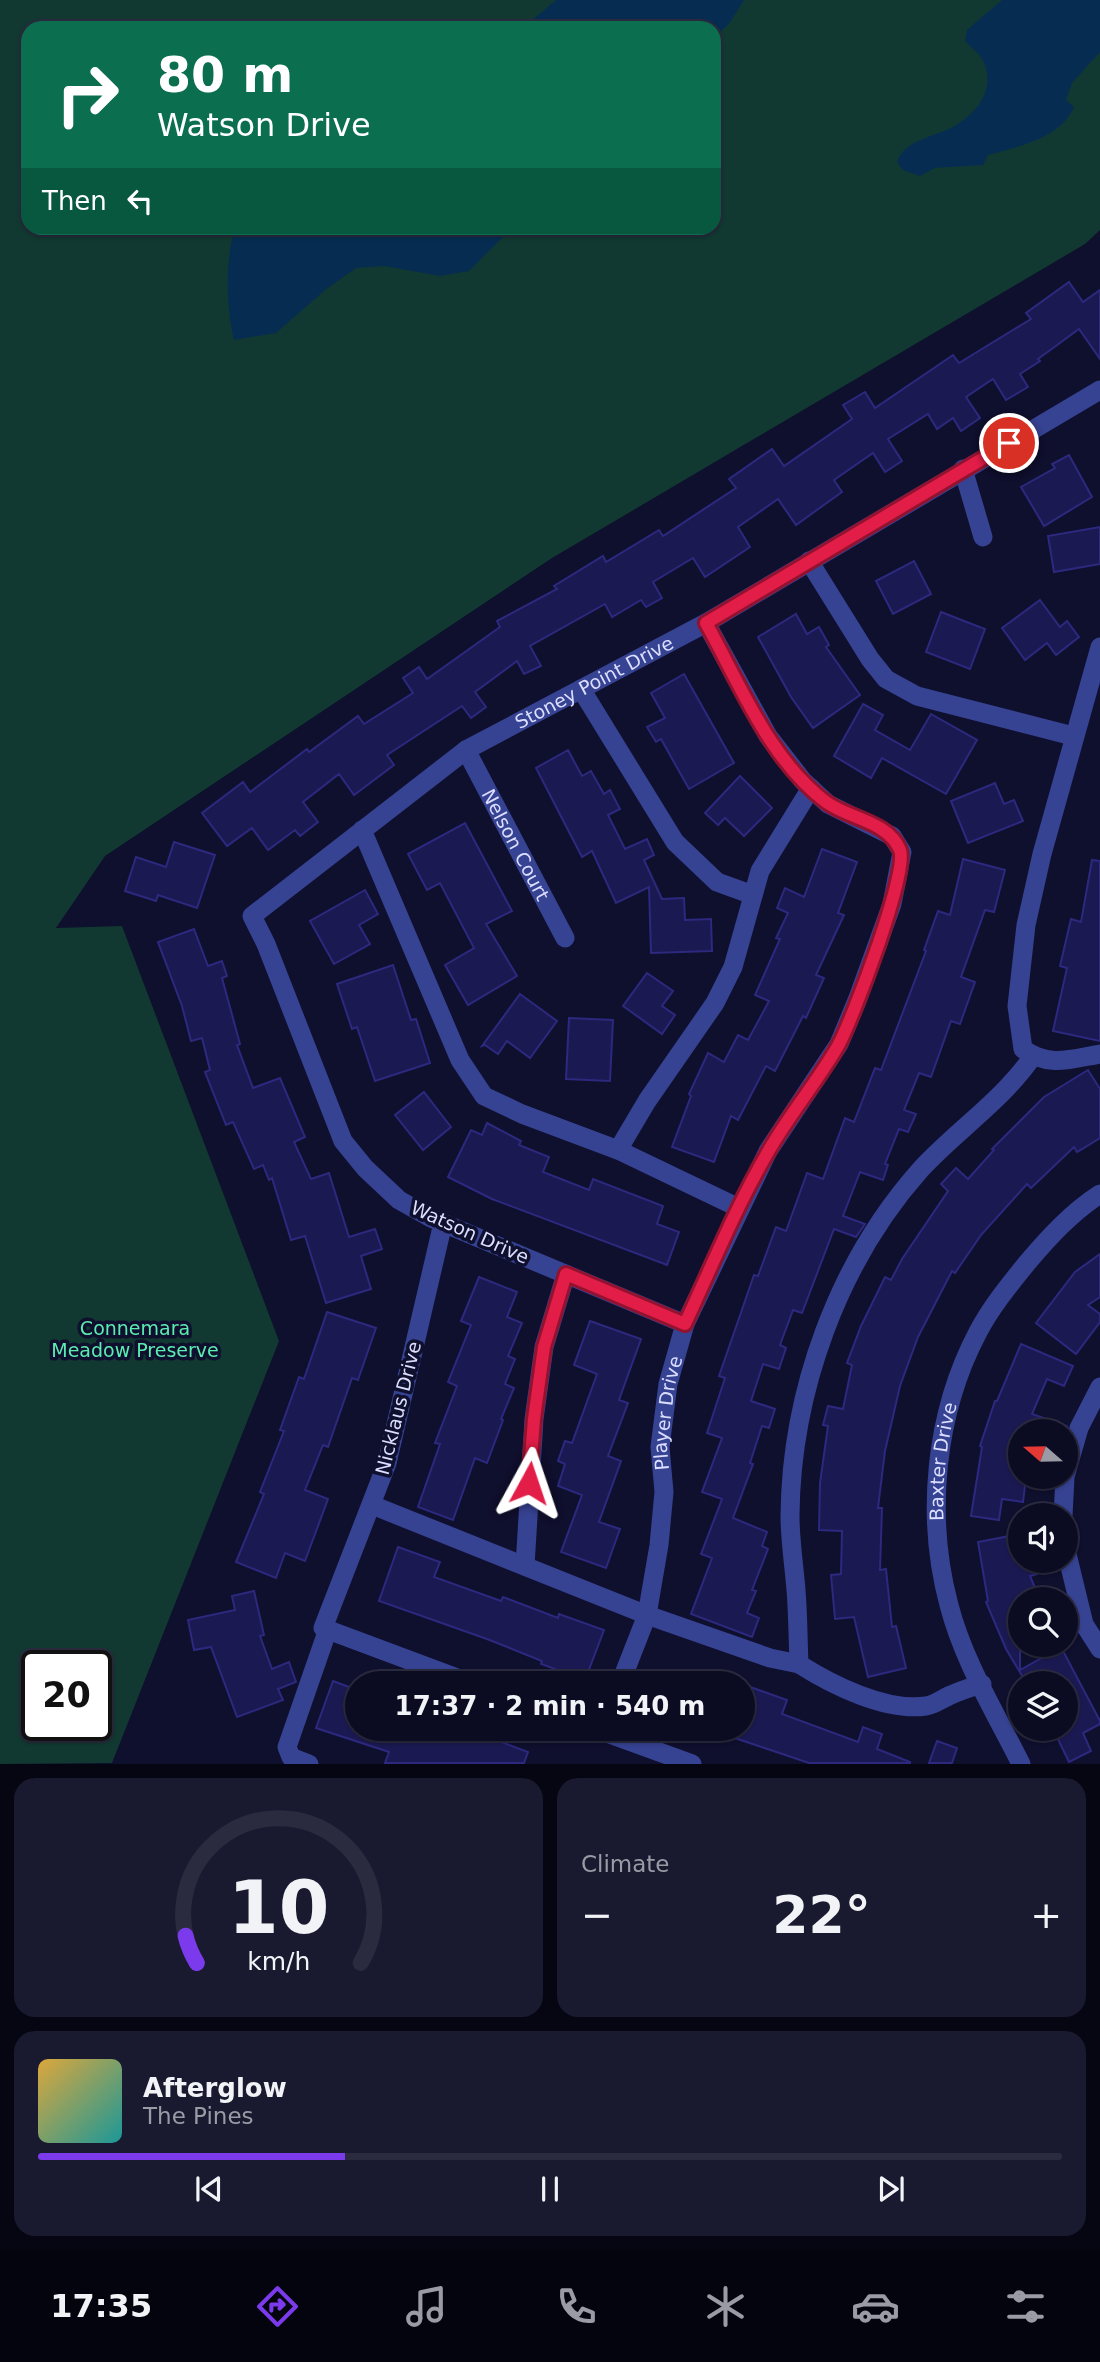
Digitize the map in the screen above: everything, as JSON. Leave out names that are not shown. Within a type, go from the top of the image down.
[{"type":"street","name":"Stoney Point Drive","points":[[252,916],[466,750],[706,623],[1100,390]]},
{"type":"street","points":[[963,469],[983,537]]},
{"type":"street","points":[[809,561],[870,659],[886,679],[917,696],[1073,736]]},
{"type":"street","points":[[618,1150],[647,1101],[715,1003],[733,967],[760,872],[811,788],[768,736],[706,623]]},
{"type":"street","points":[[1100,647],[1042,854],[1026,925],[1017,1006],[1023,1049],[1033,1056],[1055,1062],[1100,1054]]},
{"type":"street","points":[[581,689],[676,842],[717,882],[753,895]]},
{"type":"street","name":"Nelson Court","points":[[466,750],[565,938]]},
{"type":"street","name":"Player Drive","points":[[625,1671],[647,1615],[659,1545],[664,1492],[660,1447],[663,1422],[668,1384],[685,1324],[768,1151],[839,1044],[892,904],[902,852],[892,836],[828,804],[811,788]]},
{"type":"street","points":[[362,830],[460,1060],[484,1096],[522,1114],[618,1150],[739,1208]]},
{"type":"street","name":"Watson Drive","points":[[252,916],[266,943],[343,1141],[399,1200],[443,1223],[685,1324]]},
{"type":"street","points":[[799,1664],[797,1594],[790,1517],[794,1450],[805,1392],[827,1327],[853,1268],[878,1223],[922,1169],[1017,1079],[1033,1056]]},
{"type":"street","name":"Baxter Drive","points":[[1021,1763],[967,1657],[949,1606],[937,1554],[935,1499],[943,1435],[958,1380],[978,1332],[1008,1286],[1042,1245],[1081,1206],[1100,1194]]},
{"type":"street","name":"Nicklaus Drive","points":[[309,1763],[291,1756],[287,1747],[325,1629],[387,1463],[443,1223]]},
{"type":"street","points":[[525,1566],[534,1419],[544,1347],[566,1274]]},
{"type":"street","points":[[1078,1432],[1100,1387]]},
{"type":"street","points":[[372,1505],[647,1615],[769,1658],[799,1664],[826,1680],[871,1699],[898,1706],[928,1706],[954,1693],[982,1684]]},
{"type":"street","points":[[1072,1573],[1084,1624],[1100,1649]]},
{"type":"street","points":[[325,1629],[439,1671]]},
{"type":"street","points":[[631,1741],[692,1763]]},
{"type":"green space","name":"Connemara Meadow Preserve","points":[[0,0],[1100,0],[1100,230],[1085,244],[552,558],[105,856],[56,928],[122,926],[279,1341],[112,1763],[0,1764]]},
{"type":"water","points":[[556,0],[744,0],[729,24],[721,31],[721,21],[531,21]]},
{"type":"water","points":[[1002,0],[1100,0],[1100,52],[1072,83],[1066,100],[1074,107],[1068,118],[1037,140],[988,155],[983,165],[935,168],[920,176],[903,170],[897,162],[906,149],[960,123],[982,100],[986,91],[987,71],[979,55],[965,41],[967,30]]},
{"type":"water","points":[[233,235],[505,235],[469,271],[440,276],[384,266],[356,268],[325,290],[276,333],[234,340],[229,313],[228,283]]},
{"type":"building","points":[[1069,282],[1083,302],[1100,290],[1100,359],[1079,329],[1020,374],[1028,387],[1006,400],[993,379],[966,397],[980,418],[961,431],[953,418],[937,429],[928,414],[888,439],[902,461],[885,472],[873,453],[834,480],[842,492],[796,525],[778,499],[738,527],[750,547],[705,577],[693,558],[653,582],[662,598],[646,607],[641,600],[612,617],[605,604],[530,646],[541,666],[524,674],[517,661],[475,692],[486,707],[471,718],[462,706],[387,755],[394,765],[354,795],[339,774],[303,802],[318,822],[300,836],[295,830],[268,850],[252,828],[227,846],[202,813],[243,782],[250,792],[307,749],[309,752],[358,716],[364,724],[413,693],[403,678],[419,667],[427,679],[500,627],[497,621],[557,589],[554,586],[603,556],[606,562],[659,530],[663,536],[736,488],[729,479],[772,449],[784,466],[852,419],[843,405],[865,392],[875,408],[953,355],[959,363],[1031,319],[1026,313]]},
{"type":"building","points":[[1069,455],[1092,497],[1044,526],[1021,487],[1055,468],[1052,464]]},
{"type":"building","points":[[1100,527],[1100,564],[1054,572],[1048,536]]},
{"type":"building","points":[[914,561],[931,594],[893,614],[876,581]]},
{"type":"building","points":[[1040,600],[1060,627],[1067,621],[1079,637],[1056,655],[1047,643],[1025,660],[1002,628]]},
{"type":"building","points":[[941,612],[985,629],[970,669],[926,652]]},
{"type":"building","points":[[796,614],[807,634],[819,627],[829,645],[826,647],[860,695],[813,728],[791,697],[758,637]]},
{"type":"building","points":[[684,674],[734,763],[689,789],[661,739],[656,742],[647,727],[665,718],[651,693]]},
{"type":"building","points":[[863,704],[883,715],[875,730],[910,750],[931,714],[977,740],[946,794],[882,758],[871,778],[834,756]]},
{"type":"building","points":[[568,750],[582,776],[591,771],[604,794],[610,790],[620,809],[608,815],[625,849],[647,839],[654,855],[644,860],[662,899],[684,898],[685,920],[711,919],[712,951],[651,953],[649,887],[616,903],[592,851],[582,857],[536,768]]},
{"type":"building","points":[[740,776],[772,808],[744,836],[725,818],[718,825],[705,813]]},
{"type":"building","points":[[995,783],[1004,804],[1014,800],[1023,821],[968,843],[951,801]]},
{"type":"building","points":[[465,823],[512,911],[486,924],[517,976],[468,1005],[445,965],[474,948],[440,883],[427,890],[408,854]]},
{"type":"building","points":[[174,842],[215,855],[197,908],[158,895],[156,901],[125,891],[136,857],[166,867]]},
{"type":"building","points":[[822,849],[857,862],[838,913],[844,915],[816,975],[824,978],[806,1018],[803,1016],[775,1071],[766,1066],[738,1120],[731,1116],[714,1162],[672,1147],[691,1096],[689,1094],[708,1053],[724,1062],[738,1035],[748,1040],[769,1001],[755,995],[780,939],[776,938],[788,913],[777,908],[785,888],[804,897]]},
{"type":"building","points":[[963,859],[1005,870],[994,912],[985,910],[961,977],[975,982],[960,1024],[951,1021],[931,1077],[919,1073],[904,1110],[916,1114],[908,1132],[899,1129],[885,1164],[888,1165],[883,1180],[860,1172],[843,1216],[865,1224],[856,1237],[834,1229],[802,1313],[793,1310],[780,1345],[786,1348],[779,1369],[763,1364],[751,1401],[775,1409],[769,1428],[762,1426],[750,1463],[753,1464],[733,1518],[767,1532],[762,1546],[768,1549],[752,1590],[756,1591],[747,1613],[759,1618],[752,1637],[691,1614],[712,1558],[701,1554],[722,1499],[702,1492],[722,1438],[707,1433],[725,1378],[719,1376],[754,1275],[758,1276],[776,1227],[786,1231],[807,1173],[823,1179],[845,1118],[854,1122],[875,1068],[881,1070],[926,951],[924,950],[938,911],[950,915]]},
{"type":"building","points":[[1092,860],[1100,861],[1100,1041],[1053,1031],[1067,968],[1060,966],[1071,919],[1081,922]]},
{"type":"building","points":[[365,890],[378,914],[359,925],[370,944],[334,964],[310,921]]},
{"type":"building","points":[[194,929],[208,966],[222,961],[227,976],[222,978],[240,1044],[237,1045],[253,1088],[280,1078],[305,1137],[294,1142],[311,1179],[329,1173],[349,1237],[375,1229],[382,1249],[361,1256],[371,1289],[326,1303],[305,1236],[291,1240],[272,1178],[269,1180],[263,1165],[254,1169],[233,1122],[226,1125],[205,1072],[210,1070],[202,1038],[191,1041],[182,1006],[158,942]]},
{"type":"building","points":[[393,965],[411,1020],[416,1019],[430,1063],[375,1081],[357,1027],[352,1029],[337,984]]},
{"type":"building","points":[[647,973],[673,991],[662,1006],[675,1015],[662,1034],[623,1006]]},
{"type":"building","points":[[520,994],[557,1021],[530,1058],[507,1041],[498,1054],[485,1045],[482,1046]]},
{"type":"building","points":[[569,1018],[613,1020],[610,1081],[566,1079]]},
{"type":"building","points":[[1088,1070],[1100,1089],[1100,1138],[1077,1152],[1074,1147],[1031,1188],[1027,1184],[981,1235],[955,1273],[952,1271],[918,1337],[900,1386],[885,1451],[878,1508],[882,1508],[880,1570],[886,1569],[892,1627],[896,1626],[906,1668],[868,1677],[854,1617],[835,1619],[831,1575],[841,1574],[842,1531],[819,1530],[820,1483],[828,1426],[823,1425],[828,1406],[843,1409],[852,1365],[847,1363],[861,1326],[885,1277],[891,1280],[948,1191],[941,1184],[956,1168],[968,1179],[994,1150],[992,1149],[1044,1097]]},
{"type":"building","points":[[424,1092],[451,1127],[423,1150],[395,1115]]},
{"type":"building","points":[[487,1123],[521,1141],[519,1145],[549,1157],[543,1172],[589,1190],[593,1179],[663,1206],[657,1224],[679,1232],[667,1265],[492,1199],[448,1177],[471,1130],[482,1135]]},
{"type":"building","points":[[1100,1254],[1100,1297],[1088,1305],[1100,1314],[1100,1322],[1076,1354],[1036,1323],[1075,1272]]},
{"type":"building","points":[[479,1277],[517,1292],[507,1317],[522,1323],[508,1356],[515,1359],[505,1384],[514,1388],[501,1419],[503,1420],[487,1463],[475,1458],[453,1520],[418,1507],[440,1444],[435,1443],[457,1386],[448,1382],[471,1325],[461,1321]]},
{"type":"building","points":[[327,1312],[376,1328],[358,1380],[352,1378],[328,1447],[323,1445],[305,1490],[328,1499],[305,1561],[285,1553],[276,1578],[236,1562],[264,1494],[260,1492],[284,1431],[280,1430],[299,1377],[304,1379]]},
{"type":"building","points":[[590,1321],[641,1339],[619,1400],[628,1403],[608,1456],[621,1461],[599,1522],[620,1529],[606,1568],[561,1552],[582,1495],[558,1486],[565,1464],[558,1461],[565,1441],[572,1443],[597,1374],[574,1365]]},
{"type":"building","points":[[1021,1344],[1073,1366],[1064,1386],[1047,1379],[1032,1414],[1047,1419],[1008,1419],[1008,1489],[1025,1489],[1023,1502],[1002,1499],[999,1520],[971,1516],[982,1447],[980,1446]]},
{"type":"building","points":[[1008,1536],[1008,1573],[1037,1573],[1030,1576],[1035,1587],[1008,1587],[1008,1652],[986,1602],[988,1601],[978,1542]]},
{"type":"building","points":[[398,1547],[440,1562],[434,1577],[501,1601],[503,1597],[558,1618],[559,1614],[604,1630],[588,1671],[560,1671],[487,1639],[379,1601]]},
{"type":"building","points":[[254,1591],[264,1635],[260,1636],[272,1669],[289,1662],[296,1682],[278,1689],[283,1700],[237,1717],[211,1647],[194,1650],[188,1620],[235,1610],[232,1596]]},
{"type":"building","points":[[1011,1657],[1020,1657],[1020,1670],[1043,1657],[1066,1657],[1074,1671],[1019,1671]]},
{"type":"building","points":[[1078,1679],[1100,1724],[1083,1733],[1091,1751],[1069,1762],[1059,1741],[1078,1741]]},
{"type":"building","points":[[333,1681],[345,1686],[345,1738],[316,1728]]},
{"type":"building","points":[[755,1689],[787,1700],[782,1714],[858,1742],[863,1727],[882,1734],[877,1749],[910,1762],[910,1763],[809,1763],[744,1741],[755,1741]]},
{"type":"building","points":[[356,1741],[498,1741],[528,1752],[524,1763],[385,1763],[389,1752]]},
{"type":"building","points":[[937,1741],[957,1748],[952,1763],[929,1763]]},
{"type":"route","points":[[529,1483],[544,1347],[566,1274],[685,1324],[768,1151],[839,1044],[892,904],[900,870],[902,852],[892,836],[828,804],[803,781],[768,736],[706,623],[1009,443]]}]
